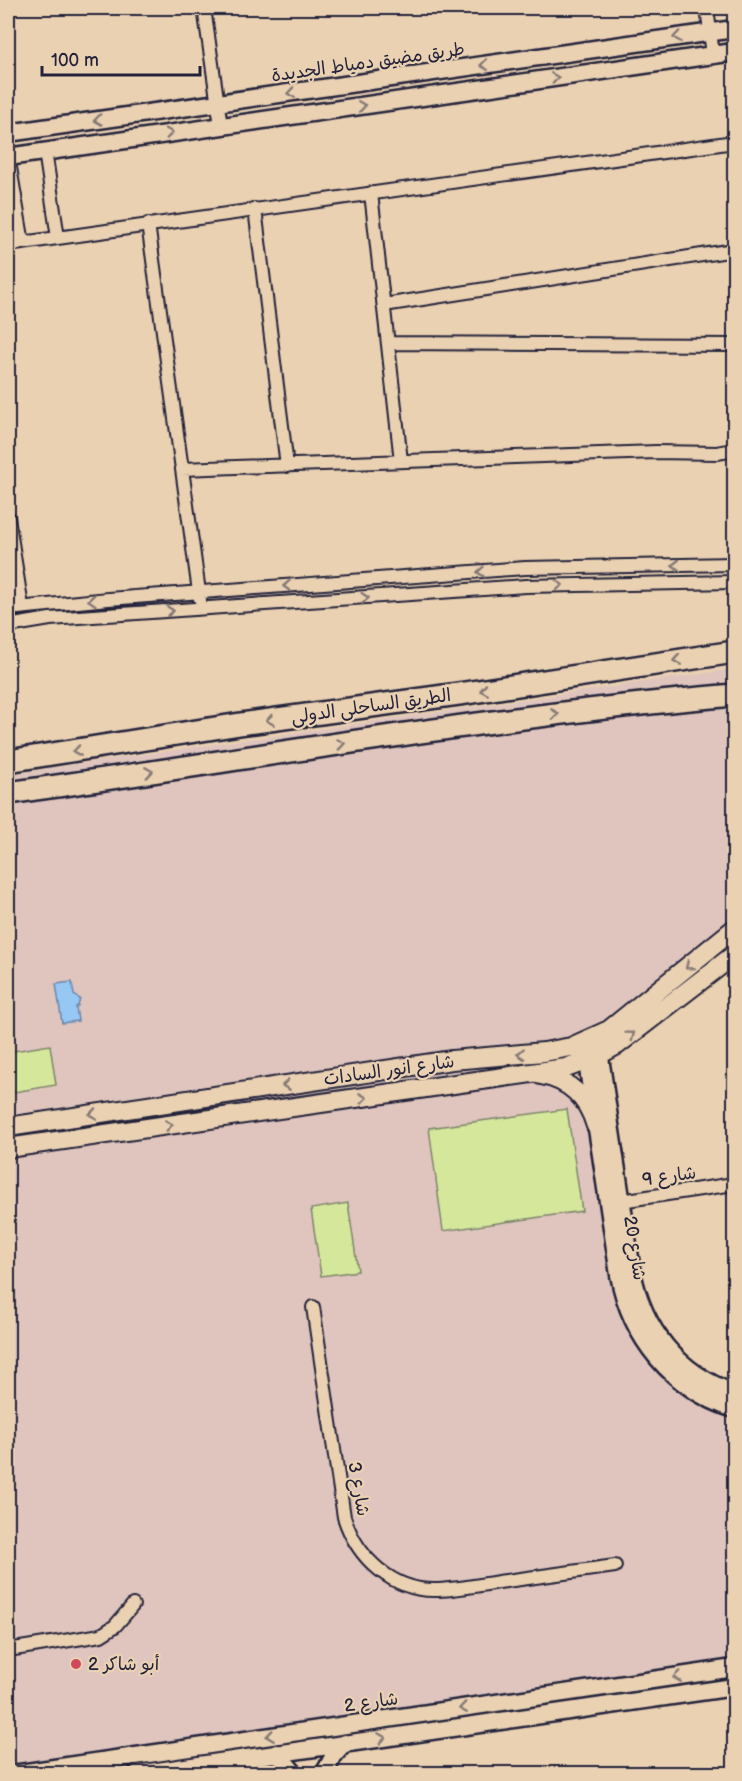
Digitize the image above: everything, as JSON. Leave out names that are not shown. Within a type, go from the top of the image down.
[{"type":"highway","name":"الطريق الساحلى الدولى","points":[[8,760],[735,652]]},
{"type":"highway","name":"الطريق الساحلى الدولى","points":[[8,793],[505,720],[633,703],[735,695]]},
{"type":"main road","name":"شارع انور السادات","points":[[8,1127],[452,1060],[544,1052],[590,1039],[622,1020],[735,929]]},
{"type":"main road","name":"شارع انور السادات","points":[[8,1148],[566,1068],[593,1058],[634,1032],[735,955]]},
{"type":"main road","points":[[533,1074],[561,1081],[577,1092],[589,1107],[596,1126]]},
{"type":"street","points":[[204,8],[221,126]]},
{"type":"street","points":[[707,8],[713,55]]},
{"type":"street","name":"طريق مضيق دمياط الجديدة","points":[[8,133],[735,29]]},
{"type":"street","points":[[23,243],[8,157],[735,52]]},
{"type":"street","points":[[8,245],[735,142]]},
{"type":"street","points":[[45,151],[58,237]]},
{"type":"street","points":[[371,193],[401,461]]},
{"type":"street","points":[[255,209],[287,466]]},
{"type":"street","points":[[148,224],[201,609]]},
{"type":"street","points":[[384,305],[735,250]]},
{"type":"street","points":[[388,343],[735,345]]},
{"type":"street","points":[[182,470],[656,452],[717,453],[735,450]]},
{"type":"street","points":[[8,517],[22,607]]},
{"type":"street","points":[[8,609],[199,592],[525,568],[735,564]]},
{"type":"street","points":[[8,626],[50,619],[525,586],[735,582]]},
{"type":"street","name":"شارع 20","points":[[590,1039],[614,1202],[622,1291],[626,1306],[639,1334],[655,1356],[679,1379],[705,1396],[735,1408]]},
{"type":"street","name":"شارع 20","points":[[593,1058],[596,1126],[634,1286],[650,1326],[665,1347],[685,1366],[710,1383],[735,1393]]},
{"type":"street","name":"شارع 9","points":[[614,1202],[735,1184]]},
{"type":"street","name":"شارع 3","points":[[313,1307],[344,1517],[357,1547],[376,1568],[407,1585],[439,1590],[615,1566]]},
{"type":"street","points":[[8,1650],[100,1635],[115,1626],[133,1605]]},
{"type":"street","name":"شارع 2","points":[[13,1773],[114,1766],[498,1703],[735,1668]]},
{"type":"street","name":"شارع 2","points":[[137,1773],[735,1687]]},
{"type":"street","points":[[498,1703],[501,1721]]},
{"type":"street","points":[[324,1773],[329,1761],[345,1743]]},
{"type":"street","points":[[277,1753],[295,1773]]},
{"type":"shaded area","points":[[734,669],[734,944],[617,1037],[594,1051],[638,1315],[734,1401],[734,1677],[74,1773],[8,1773],[8,774]]},
{"type":"green space","points":[[50,1045],[56,1085],[8,1093],[8,1052]]},
{"type":"green space","points":[[567,1109],[582,1211],[443,1231],[429,1128]]},
{"type":"green space","points":[[348,1203],[358,1271],[321,1276],[311,1209]]},
{"type":"water","points":[[72,982],[74,995],[80,999],[76,1007],[78,1021],[62,1023],[56,984]]},
{"type":"place","name":"أبو شاكر 2","points":[[76,1664]]}]
